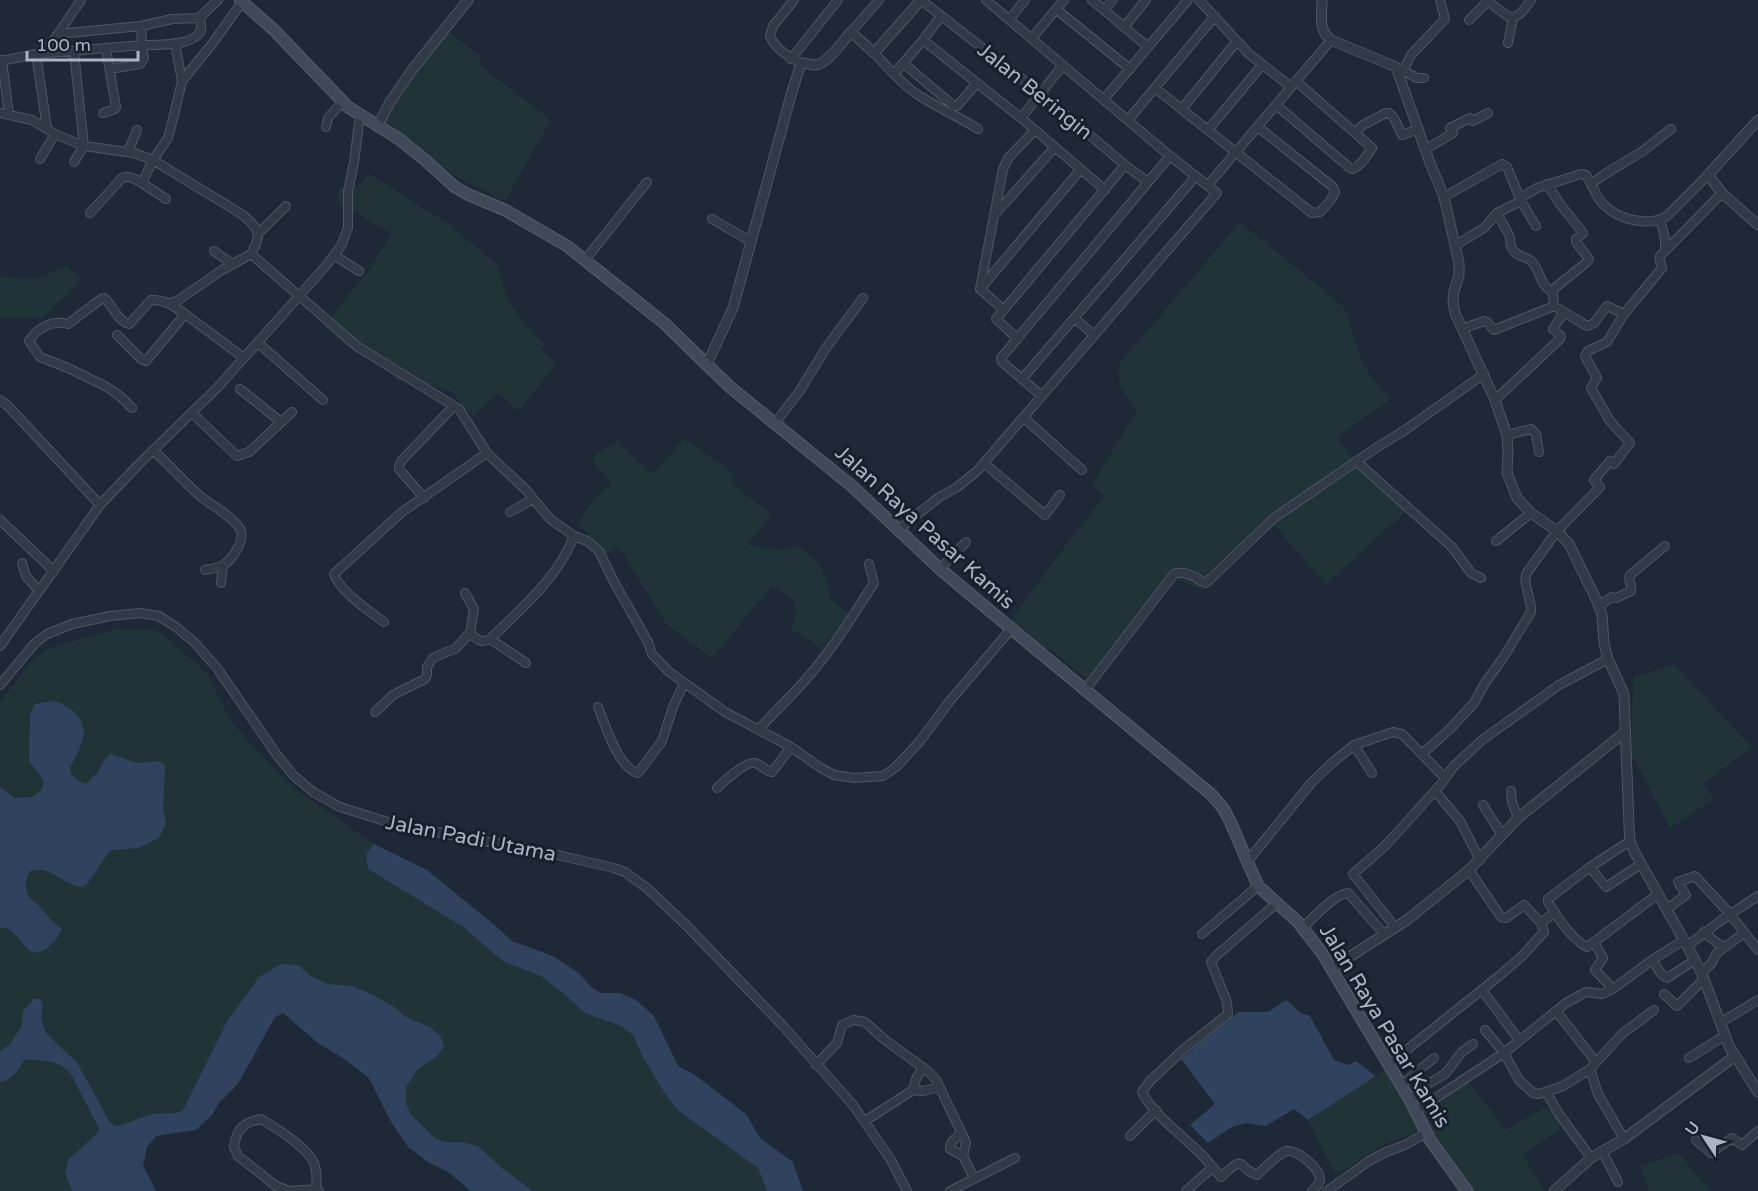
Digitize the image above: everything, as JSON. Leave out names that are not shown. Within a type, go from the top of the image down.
[{"type":"main road","name":"Jalan Raya Pasar Kamis","points":[[241,1],[274,30],[342,102],[425,159],[455,187],[505,210],[567,246],[664,323],[730,387],[853,487],[940,568],[1212,795],[1223,808],[1258,886],[1303,928],[1323,953],[1410,1100],[1426,1133],[1467,1191]]},
{"type":"street","points":[[47,128],[40,54],[58,34],[81,0]]},
{"type":"street","points":[[58,34],[199,18],[218,0]]},
{"type":"street","points":[[378,125],[411,70],[468,0]]},
{"type":"street","points":[[794,0],[773,26],[770,36],[791,59],[817,65],[828,58],[879,0]]},
{"type":"street","points":[[791,59],[838,0]]},
{"type":"street","points":[[874,53],[921,0]]},
{"type":"street","name":"Jalan Beringin","points":[[921,0],[1040,93],[1148,182]]},
{"type":"street","points":[[898,530],[938,498],[965,482],[984,463],[1217,193],[986,0]]},
{"type":"street","points":[[1009,20],[1025,0]]},
{"type":"street","points":[[1032,38],[1064,0]]},
{"type":"street","points":[[1092,0],[1148,47]]},
{"type":"street","points":[[1104,10],[1113,0]]},
{"type":"street","points":[[1124,27],[1146,0]]},
{"type":"street","points":[[1104,99],[1188,0]]},
{"type":"street","points":[[1199,0],[1262,65],[1293,84],[1372,148],[1353,170],[1276,105]]},
{"type":"street","points":[[1322,0],[1323,32],[1331,40],[1417,78],[1424,78]]},
{"type":"street","points":[[1399,69],[1445,19],[1440,0]]},
{"type":"street","points":[[1508,43],[1513,18],[1522,12],[1531,0]]},
{"type":"street","points":[[182,81],[212,44],[241,1]]},
{"type":"street","points":[[1469,20],[1487,1],[1513,18]]},
{"type":"street","points":[[1056,9],[1130,69]]},
{"type":"street","points":[[894,74],[941,16]]},
{"type":"street","points":[[1128,120],[1215,16]]},
{"type":"street","points":[[9,115],[1,61],[40,54],[175,43],[194,39],[199,36],[202,24],[199,18]]},
{"type":"street","points":[[110,69],[140,64],[144,58],[141,26]]},
{"type":"street","points":[[851,32],[917,94],[978,129]]},
{"type":"street","points":[[923,40],[1021,118],[1105,190]]},
{"type":"street","points":[[1208,184],[1331,40]]},
{"type":"street","points":[[1182,109],[1238,41]]},
{"type":"street","points":[[142,183],[153,160],[168,138],[182,81],[175,43]]},
{"type":"street","points":[[103,113],[116,108],[106,49]]},
{"type":"street","points":[[74,52],[84,146],[74,162]]},
{"type":"street","points":[[707,364],[733,308],[801,63]]},
{"type":"street","points":[[903,63],[954,106],[957,106],[977,83]]},
{"type":"street","points":[[1021,118],[1063,65]]},
{"type":"street","points":[[1208,130],[1262,65]]},
{"type":"street","points":[[1399,69],[1444,197],[1459,263],[1459,276],[1453,302],[1455,313],[1484,374],[1507,435],[1507,473],[1517,498],[1531,513],[1557,531],[1572,548],[1602,615],[1608,659],[1624,694],[1630,841],[1703,976],[1724,1036],[1758,1092]]},
{"type":"street","points":[[1155,87],[1312,213],[1320,212],[1334,194],[1333,187],[1258,127]]},
{"type":"street","points":[[326,127],[328,118],[342,102]]},
{"type":"street","points":[[1355,133],[1363,125],[1386,112],[1394,118],[1402,135],[1419,129]]},
{"type":"street","points":[[0,113],[32,120],[55,134],[84,146],[128,152],[153,160],[243,215],[256,226],[259,232],[258,239],[251,254],[232,264],[177,302],[169,303]]},
{"type":"street","points":[[1426,149],[1453,133],[1450,128],[1470,118],[1473,121],[1488,113]]},
{"type":"street","points":[[0,646],[100,505],[258,343],[346,238],[349,221],[348,192],[360,115]]},
{"type":"street","points":[[1456,245],[1484,228],[1497,213],[1536,188],[1584,174],[1588,177],[1600,200],[1613,212],[1630,219],[1660,221],[1758,120]]},
{"type":"street","points":[[1591,184],[1643,151],[1671,129]]},
{"type":"street","points":[[128,152],[137,130]]},
{"type":"street","points":[[980,289],[1005,163],[1035,130]]},
{"type":"street","points":[[40,159],[55,134]]},
{"type":"street","points":[[995,214],[1055,147]]},
{"type":"street","points":[[1042,396],[1001,358],[1170,156]]},
{"type":"street","points":[[1444,197],[1502,164],[1507,167],[1520,200],[1536,226]]},
{"type":"street","points":[[1018,339],[996,320],[1125,165]]},
{"type":"street","points":[[980,289],[1080,169]]},
{"type":"street","points":[[1707,175],[1758,225]]},
{"type":"street","points":[[90,213],[126,176],[142,183],[166,199]]},
{"type":"street","points":[[1022,379],[1196,176]]},
{"type":"street","points":[[585,260],[647,182]]},
{"type":"street","points":[[1547,184],[1583,232],[1576,242],[1589,259],[1551,291]]},
{"type":"street","points":[[1422,754],[1474,703],[1531,612],[1525,578],[1557,531],[1600,487],[1594,480],[1610,461],[1614,464],[1630,443],[1610,421],[1592,390],[1597,378],[1585,356],[1588,351],[1607,342],[1624,314],[1662,268],[1659,257],[1722,192]]},
{"type":"street","points":[[259,232],[286,206]]},
{"type":"street","points":[[1497,213],[1509,234],[1511,247],[1517,254],[1531,261],[1539,271],[1541,281],[1554,296],[1554,306]]},
{"type":"street","points":[[712,219],[750,242]]},
{"type":"street","points":[[1660,221],[1666,236],[1665,251]]},
{"type":"street","points":[[214,251],[232,264]]},
{"type":"street","points":[[251,254],[358,347],[454,406],[466,418],[487,453],[516,480],[550,519],[574,536],[587,541],[599,551],[656,659],[684,683],[725,712],[759,729],[834,775],[854,778],[883,776],[896,767],[1011,629]]},
{"type":"street","points":[[334,255],[359,271]]},
{"type":"street","points":[[980,289],[1004,310]]},
{"type":"street","points":[[132,408],[121,396],[107,387],[39,357],[29,341],[36,331],[57,321],[68,324],[101,298],[106,299],[123,322],[129,324],[151,300],[156,299],[169,303],[244,358]]},
{"type":"street","points":[[775,423],[799,392],[826,348],[862,298]]},
{"type":"street","points":[[1462,329],[1484,321],[1494,330],[1554,306]]},
{"type":"street","points":[[1554,306],[1584,325],[1590,326],[1607,306],[1624,314]]},
{"type":"street","points":[[1495,400],[1560,339],[1561,336],[1553,329],[1564,312]]},
{"type":"street","points":[[117,335],[141,359],[146,361],[185,314]]},
{"type":"street","points":[[1074,318],[1094,335]]},
{"type":"street","points":[[258,343],[323,400]]},
{"type":"street","points":[[1085,690],[1174,574],[1183,572],[1206,584],[1274,518],[1484,374]]},
{"type":"street","points":[[240,389],[281,422]]},
{"type":"street","points":[[0,400],[16,414],[100,505]]},
{"type":"street","points":[[424,498],[399,469],[399,466],[402,460],[454,406]]},
{"type":"street","points":[[192,413],[237,456],[249,452],[292,412]]},
{"type":"street","points":[[1023,417],[1082,470]]},
{"type":"street","points":[[1507,435],[1531,429],[1536,434],[1539,452]]},
{"type":"street","points":[[153,450],[200,496],[239,527],[242,535],[229,560],[223,565],[205,570]]},
{"type":"street","points":[[384,622],[345,589],[336,580],[334,574],[402,512],[487,453]]},
{"type":"street","points":[[1356,461],[1452,547],[1471,573],[1481,578]]},
{"type":"street","points":[[984,463],[1045,515],[1060,495]]},
{"type":"street","points":[[510,512],[533,499]]},
{"type":"street","points":[[1496,541],[1531,513]]},
{"type":"street","points":[[0,520],[54,571]]},
{"type":"street","points":[[470,634],[483,642],[490,639],[542,586],[555,570],[574,536]]},
{"type":"street","points":[[940,568],[966,542]]},
{"type":"street","points":[[1599,606],[1612,597],[1616,598],[1631,591],[1630,575],[1665,546]]},
{"type":"street","points":[[22,563],[26,576],[39,591]]},
{"type":"street","points":[[759,729],[808,678],[840,635],[874,583],[869,564]]},
{"type":"street","points":[[222,583],[223,565]]},
{"type":"street","points":[[375,712],[393,695],[424,680],[427,667],[434,658],[456,648],[470,634],[474,609],[465,592]]},
{"type":"street","name":"Jalan Padi Utama","points":[[0,685],[35,643],[47,634],[72,624],[110,616],[140,613],[159,616],[194,642],[217,668],[293,775],[313,792],[339,807],[391,823],[527,848],[625,872],[648,889],[686,925],[783,1026],[853,1105],[891,1160],[907,1191]]},
{"type":"street","points":[[490,639],[526,663]]},
{"type":"street","points":[[1395,927],[1353,874],[1386,845],[1435,791],[1453,767],[1482,740],[1558,685],[1608,659]]},
{"type":"street","points":[[598,707],[620,757],[633,772],[638,773],[662,741],[666,725],[684,683]]},
{"type":"street","points":[[1247,862],[1312,782],[1354,745],[1397,732],[1402,734],[1445,778]]},
{"type":"street","points":[[1332,968],[1395,927],[1469,870],[1518,818],[1625,732]]},
{"type":"street","points":[[1354,745],[1371,773]]},
{"type":"street","points":[[717,788],[750,763],[755,763],[766,771],[772,772],[790,747]]},
{"type":"street","points":[[1435,791],[1460,821],[1480,860]]},
{"type":"street","points":[[1511,791],[1518,818]]},
{"type":"street","points":[[1483,805],[1502,835]]},
{"type":"street","points":[[1630,841],[1590,867],[1550,897],[1548,902],[1563,925],[1584,946],[1587,946],[1658,894]]},
{"type":"street","points":[[1590,867],[1606,887],[1641,864]]},
{"type":"street","points":[[1389,1064],[1482,990],[1543,935],[1544,929],[1541,923],[1523,905],[1506,918],[1501,917],[1469,870]]},
{"type":"street","points":[[1667,909],[1686,895],[1678,882],[1695,876],[1730,914],[1758,950]]},
{"type":"street","points":[[1202,934],[1258,886]]},
{"type":"street","points":[[1303,928],[1343,893],[1348,893],[1384,934]]},
{"type":"street","points":[[1416,1111],[1504,1053],[1556,1011],[1586,992],[1602,994],[1613,989],[1652,960],[1704,932],[1758,896]]},
{"type":"street","points":[[1277,903],[1212,960],[1212,966],[1227,1002],[1228,1014],[1184,1049],[1143,1089],[1143,1094],[1221,1177],[1235,1164],[1241,1163],[1257,1175],[1282,1153],[1293,1152],[1313,1166],[1320,1177],[1320,1182],[1312,1191]]},
{"type":"street","points":[[1541,923],[1554,912]]},
{"type":"street","points":[[1704,932],[1725,947]]},
{"type":"street","points":[[1664,994],[1677,1006],[1703,976],[1715,956],[1744,933]]},
{"type":"street","points":[[1594,942],[1603,958],[1595,970],[1613,989]]},
{"type":"street","points":[[1652,960],[1662,975],[1667,978],[1695,960]]},
{"type":"street","points":[[1482,990],[1519,1040]]},
{"type":"street","points":[[1720,1023],[1758,1000]]},
{"type":"street","points":[[1485,1030],[1504,1053],[1519,1080],[1533,1093],[1539,1094],[1563,1086],[1593,1065],[1622,1034],[1654,1010]]},
{"type":"street","points":[[1556,1011],[1593,1065],[1598,1094],[1624,1139]]},
{"type":"street","points":[[816,1065],[837,1043],[842,1025],[854,1020],[865,1022],[885,1040],[923,1067],[936,1080],[966,1142],[963,1156]]},
{"type":"street","points":[[1689,1058],[1724,1036]]},
{"type":"street","points":[[1410,1100],[1426,1085],[1445,1074],[1462,1052],[1473,1044]]},
{"type":"street","points":[[1554,1191],[1591,1158],[1624,1139],[1735,1056]]},
{"type":"street","points":[[1401,1085],[1434,1058]]},
{"type":"street","points":[[913,1090],[923,1067]]},
{"type":"street","points":[[865,1121],[913,1090],[923,1091],[939,1087]]},
{"type":"street","points":[[1546,1092],[1591,1158]]},
{"type":"street","points":[[1130,1136],[1156,1110]]},
{"type":"street","points":[[261,1119],[296,1143],[313,1161],[318,1178],[317,1190],[289,1191],[276,1186],[250,1167],[238,1156],[234,1147],[239,1130],[248,1122],[261,1119]]},
{"type":"street","points":[[1696,1140],[1711,1154],[1732,1138],[1742,1145],[1758,1131]]},
{"type":"street","points":[[961,1133],[953,1140],[950,1149],[963,1156],[974,1178]]},
{"type":"street","points":[[1326,1191],[1369,1161],[1426,1133]]},
{"type":"street","points":[[1602,1151],[1618,1182]]},
{"type":"street","points":[[950,1191],[1015,1158]]},
{"type":"street","points":[[1186,1191],[1212,1167]]},
{"type":"green space","points":[[448,32],[482,57],[478,64],[551,120],[505,201],[458,178],[385,121],[410,76]]},
{"type":"green space","points":[[368,173],[450,225],[498,265],[507,300],[531,332],[546,344],[541,350],[557,364],[518,411],[498,393],[473,417],[452,392],[414,379],[400,382],[378,362],[346,346],[323,327],[370,269],[391,233],[337,202],[339,188],[361,185]]},
{"type":"green space","points":[[1240,222],[1345,308],[1362,363],[1379,387],[1391,399],[1337,437],[1356,464],[1410,508],[1326,584],[1272,523],[1202,590],[1176,579],[1092,683],[1048,648],[1036,659],[1003,631],[1105,496],[1092,485],[1137,410],[1119,386],[1120,363]]},
{"type":"green space","points":[[66,266],[82,279],[42,318],[0,318],[0,277],[35,279]]},
{"type":"green space","points":[[684,439],[734,473],[730,482],[771,514],[748,545],[780,550],[799,547],[822,567],[831,600],[849,615],[822,649],[790,628],[797,611],[792,598],[772,586],[712,658],[666,624],[619,547],[604,554],[578,523],[593,500],[612,483],[595,465],[594,454],[617,442],[652,474]]},
{"type":"green space","points":[[115,629],[156,629],[207,673],[231,722],[292,787],[374,844],[366,854],[368,869],[463,927],[504,962],[541,976],[585,1013],[621,1026],[633,1035],[643,1057],[665,1093],[680,1112],[758,1168],[767,1191],[533,1191],[502,1168],[478,1146],[435,1139],[411,1114],[406,1105],[406,1087],[418,1069],[436,1057],[441,1037],[430,1027],[404,1016],[395,1007],[373,995],[353,986],[328,984],[311,976],[298,965],[227,1021],[183,1110],[149,1115],[116,1126],[109,1121],[68,1160],[65,1174],[72,1191],[0,1191],[0,703],[30,662],[48,648]]},
{"type":"green space","points":[[1674,664],[1751,747],[1703,783],[1714,799],[1670,828],[1631,754],[1633,678]]},
{"type":"green space","points":[[1393,1065],[1420,1107],[1464,1076],[1506,1130],[1543,1108],[1553,1112],[1561,1129],[1522,1154],[1545,1191],[1457,1191],[1417,1131],[1383,1145],[1336,1175],[1308,1120]]},
{"type":"green space","points":[[1679,1153],[1710,1191],[1649,1191],[1640,1166]]},
{"type":"water","points":[[53,701],[72,710],[81,721],[84,735],[70,768],[71,774],[77,780],[86,784],[111,754],[137,763],[158,761],[165,765],[163,810],[166,823],[159,838],[138,848],[111,850],[84,887],[76,886],[46,871],[30,871],[26,885],[28,895],[62,929],[47,948],[33,952],[13,932],[0,928],[0,787],[15,798],[32,797],[42,790],[44,781],[29,761],[30,715],[35,704]]},
{"type":"water","points":[[374,844],[427,870],[512,941],[553,956],[579,973],[591,987],[601,993],[620,993],[636,1000],[654,1016],[678,1066],[695,1075],[746,1114],[760,1138],[793,1162],[803,1191],[767,1191],[758,1168],[680,1112],[665,1094],[633,1035],[621,1026],[585,1013],[541,976],[504,962],[463,927],[368,869],[366,854]]},
{"type":"water","points":[[281,964],[298,965],[311,976],[328,984],[353,986],[395,1007],[404,1016],[430,1027],[441,1037],[444,1047],[436,1057],[418,1069],[406,1087],[406,1104],[411,1114],[436,1139],[478,1146],[502,1168],[533,1191],[471,1191],[448,1172],[428,1162],[408,1147],[391,1122],[369,1078],[343,1058],[319,1044],[283,1013],[275,1017],[238,1084],[219,1103],[212,1115],[196,1130],[156,1136],[147,1147],[143,1165],[156,1191],[72,1191],[65,1174],[68,1160],[97,1133],[99,1128],[71,1074],[55,1063],[25,1059],[13,1076],[0,1082],[0,1051],[9,1045],[22,1026],[23,1011],[34,999],[40,999],[43,1005],[41,1018],[46,1033],[77,1062],[109,1121],[116,1126],[149,1115],[183,1110],[227,1021],[259,977]]},
{"type":"water","points":[[1286,1000],[1301,1013],[1310,1016],[1334,1060],[1348,1065],[1356,1061],[1376,1076],[1308,1120],[1294,1109],[1266,1126],[1246,1123],[1232,1127],[1208,1143],[1190,1125],[1215,1104],[1181,1059],[1238,1012],[1268,1012]]}]
